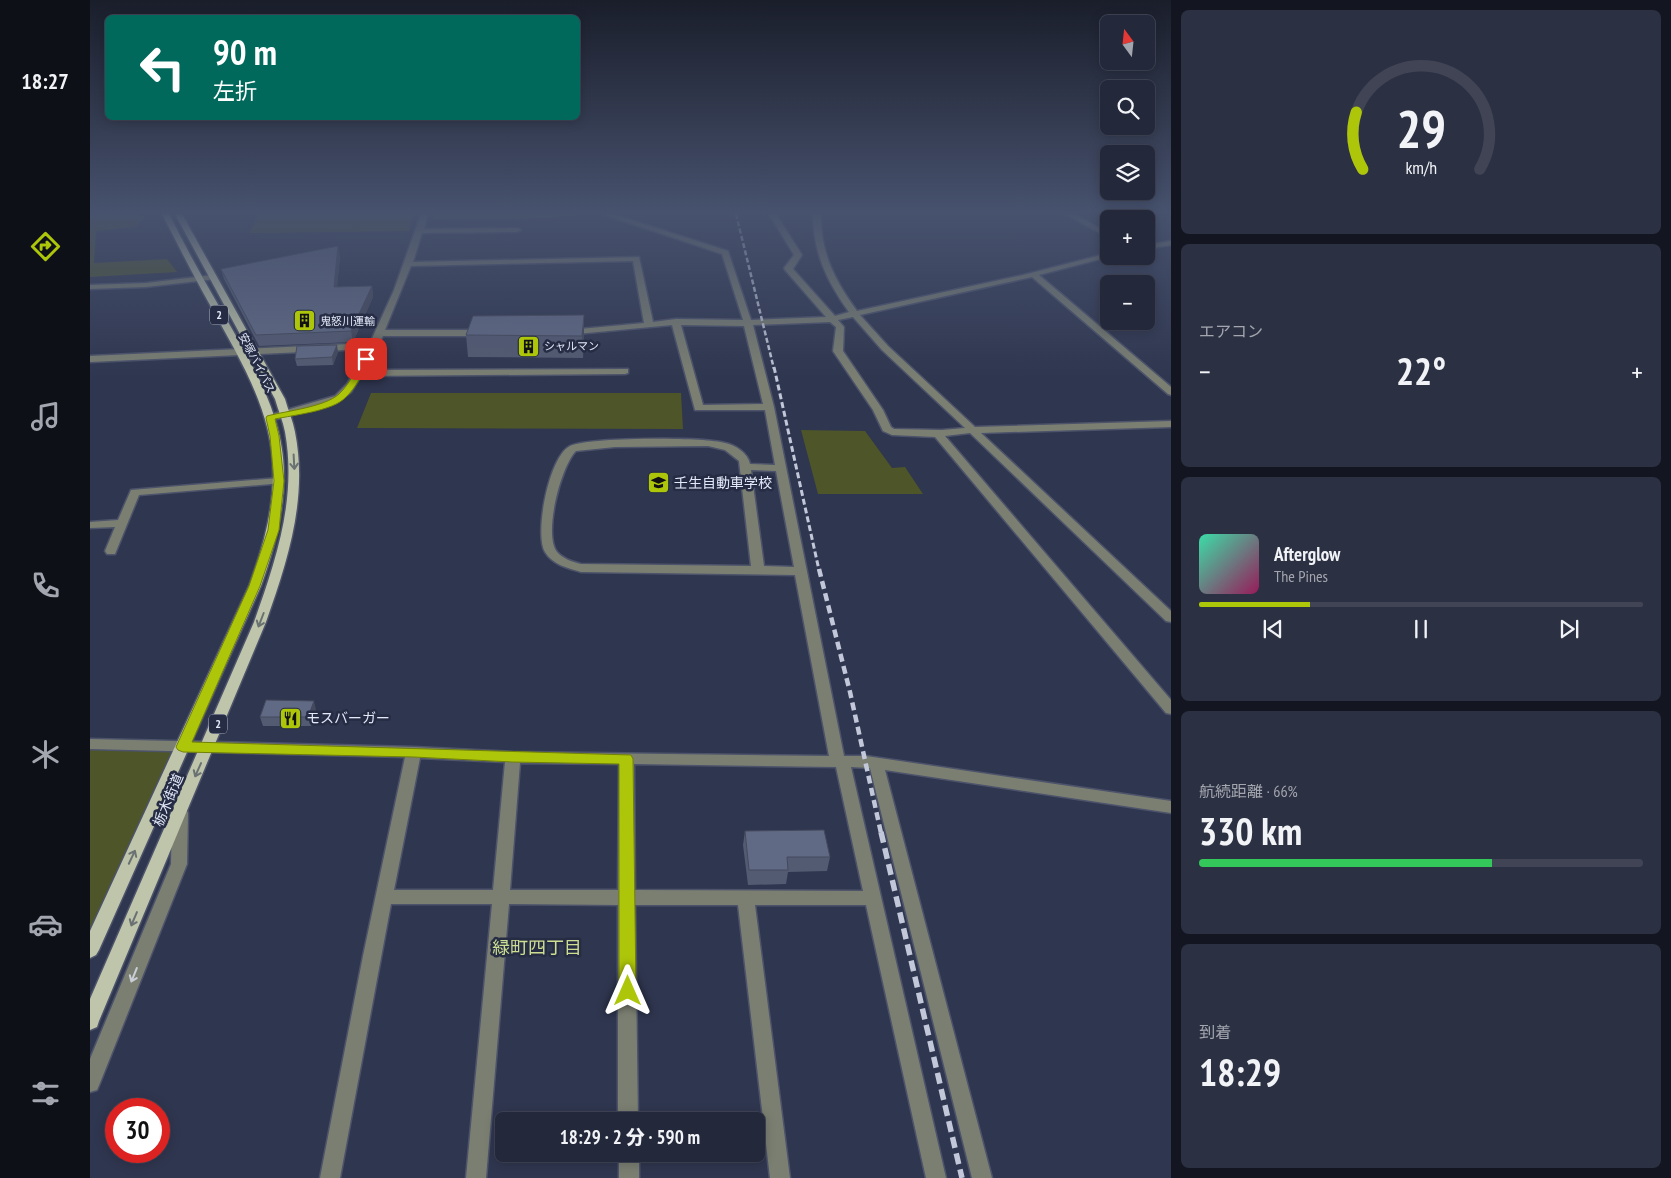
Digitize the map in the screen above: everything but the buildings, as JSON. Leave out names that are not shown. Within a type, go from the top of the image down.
[{"type":"main road","name":"安塚バイパス","points":[[194,269],[240,352],[270,418]]},
{"type":"main road","name":"安塚バイパス","points":[[209,269],[254,350],[286,414]]},
{"type":"main road","name":"栃木街道","points":[[90,1021],[208,747],[260,622],[281,563],[293,508],[294,479],[291,440],[286,414]]},
{"type":"main road","name":"栃木街道","points":[[90,950],[183,747],[268,553],[277,510],[279,481],[275,436],[270,418]]},
{"type":"street","points":[[270,418],[322,406],[340,398],[350,388],[381,333],[407,269]]},
{"type":"street","points":[[638,269],[650,324]]},
{"type":"street","points":[[731,269],[748,323],[770,408],[839,762],[936,1178]]},
{"type":"street","points":[[788,269],[840,327],[838,351],[840,356],[878,410],[887,429],[892,432],[937,434],[960,433],[972,430],[1171,424]]},
{"type":"street","points":[[828,269],[834,284],[855,314],[875,336],[1171,618]]},
{"type":"street","points":[[563,333],[676,322],[748,323],[831,319],[1052,269]]},
{"type":"street","points":[[1032,274],[1171,392]]},
{"type":"street","points":[[90,287],[200,280],[213,277]]},
{"type":"street","points":[[676,322],[699,408],[770,408]]},
{"type":"street","points":[[381,333],[496,333]]},
{"type":"street","points":[[90,359],[374,346]]},
{"type":"street","points":[[358,373],[625,371]]},
{"type":"street","points":[[937,434],[1171,709]]},
{"type":"street","points":[[758,570],[744,460],[736,451],[724,444],[595,445],[571,449],[561,464],[552,493],[548,518],[548,547],[554,556],[564,563],[581,568],[801,571]]},
{"type":"street","points":[[745,467],[781,468]]},
{"type":"street","points":[[111,551],[135,492],[279,481]]},
{"type":"street","points":[[90,525],[123,523]]},
{"type":"street","points":[[90,744],[414,752],[512,757],[876,764],[1171,807]]},
{"type":"street","points":[[330,1178],[414,752]]},
{"type":"street","points":[[476,1178],[512,757]]},
{"type":"street","points":[[626,759],[628,1112]]},
{"type":"street","points":[[876,764],[982,1178]]},
{"type":"street","points":[[90,1083],[179,864],[180,813]]},
{"type":"street","points":[[385,897],[872,898]]},
{"type":"street","points":[[746,898],[780,1178]]},
{"type":"street","points":[[629,1162],[629,1178]]},
{"type":"green space","points":[[90,269],[175,269],[177,272],[90,277]]},
{"type":"green space","points":[[371,393],[681,393],[683,429],[357,428]]},
{"type":"green space","points":[[801,430],[865,431],[892,468],[905,467],[923,494],[818,494]]},
{"type":"green space","points":[[90,742],[183,747],[90,929]]},
{"type":"railway","points":[[749,269],[774,369]]},
{"type":"railway","points":[[774,367],[819,570]]},
{"type":"railway","points":[[819,569],[850,692],[881,833]]},
{"type":"railway","points":[[881,832],[962,1178]]},
{"type":"place","name":"鬼怒川運輸","points":[[304,321]]},
{"type":"place","name":"シャルマン","points":[[528,346]]},
{"type":"place","name":"壬生自動車学校","points":[[658,483]]},
{"type":"place","name":"モスバーガー","points":[[290,718]]},
{"type":"district","name":"緑町四丁目","points":[[537,948]]},
{"type":"route","points":[[366,359],[350,388],[340,398],[322,406],[270,418],[275,436],[279,481],[274,530],[268,553],[183,747],[626,759],[628,991]]}]
